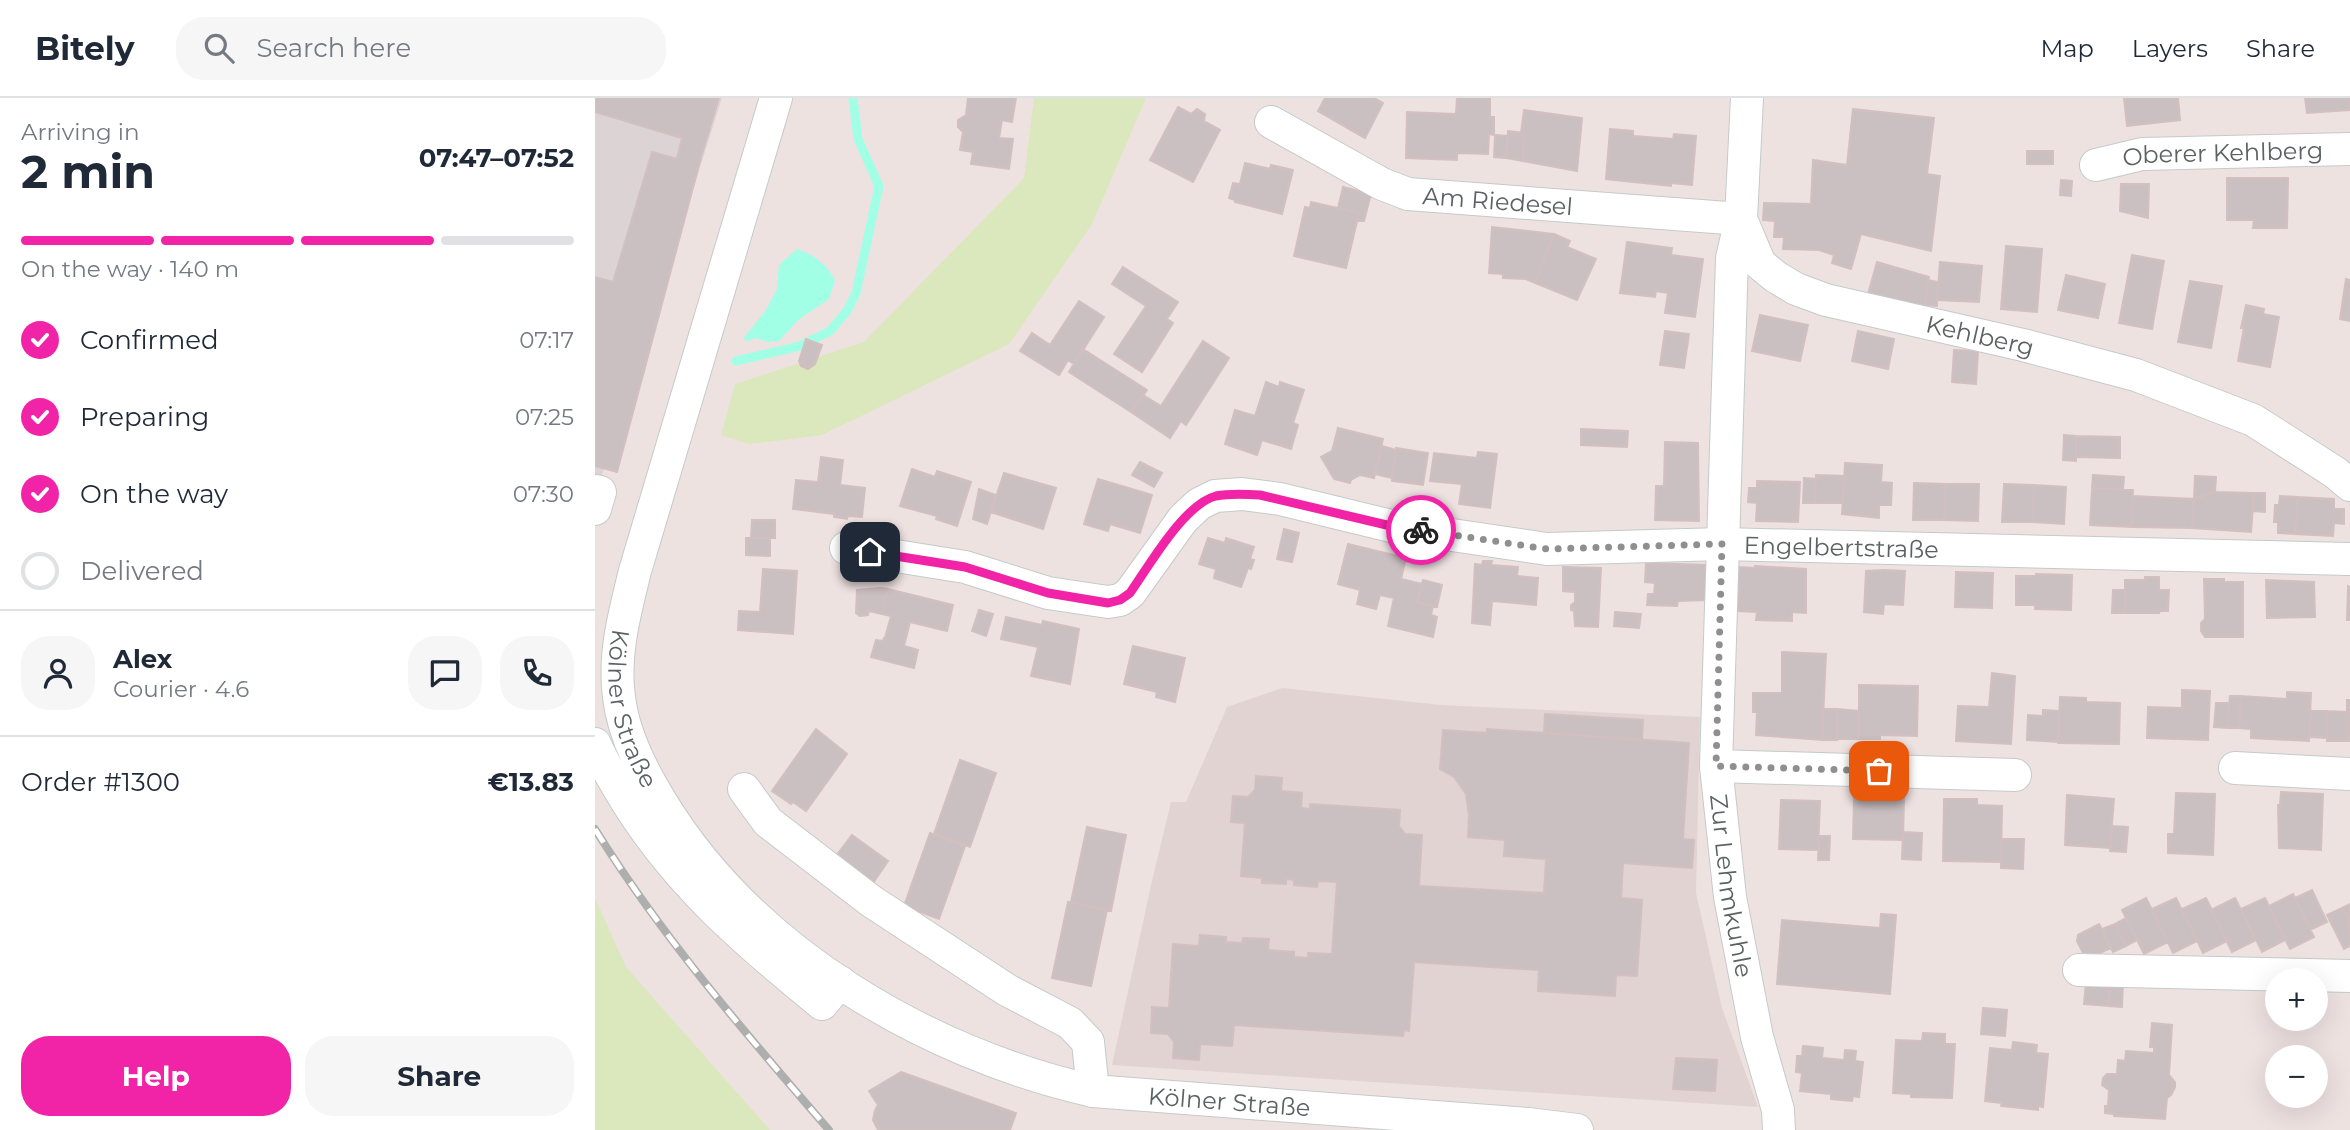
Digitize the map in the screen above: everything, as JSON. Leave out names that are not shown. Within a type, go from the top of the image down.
[{"type":"street","name":"Kölner Straße","points":[[776,98],[635,571],[618,658],[619,697],[627,732],[649,781],[674,822],[731,891],[780,939],[840,982],[915,1027],[1054,1083],[1093,1091],[1577,1130]]},
{"type":"street","name":"Kehlberg","points":[[1747,98],[1741,219],[1760,264],[1776,278],[1826,300],[2022,345],[2136,375],[2253,420],[2350,485]]},
{"type":"street","name":"Am Riedesel","points":[[1271,122],[1383,184],[1408,194],[1741,219]]},
{"type":"street","name":"Oberer Kehlberg","points":[[2096,166],[2142,153],[2350,149]]},
{"type":"street","name":"Zur Lehmkuhle","points":[[1741,219],[1732,258],[1716,766],[1730,897],[1757,1037],[1778,1110],[1779,1130]]},
{"type":"street","points":[[595,491],[600,492],[595,509]]},
{"type":"street","name":"Engelbertstraße","points":[[846,548],[965,567],[1048,593],[1108,603],[1120,600],[1130,593],[1183,519],[1199,504],[1215,496],[1242,494],[1280,499],[1391,526],[1547,549],[1722,544],[2350,559]]},
{"type":"street","points":[[595,744],[635,817],[672,865],[724,922],[822,1004],[840,982]]},
{"type":"street","points":[[1716,766],[2015,775]]},
{"type":"street","points":[[2235,768],[2350,774]]},
{"type":"street","points":[[744,789],[768,822],[871,901],[1007,990],[1070,1023],[1088,1042],[1093,1091]]},
{"type":"street","points":[[2079,970],[2344,975]]},
{"type":"shaded area","points":[[595,98],[722,98],[595,497]]},
{"type":"shaded area","points":[[1034,98],[1146,98],[1092,224],[1009,344],[822,435],[749,444],[721,435],[735,384],[864,342],[1024,178]]},
{"type":"shaded area","points":[[797,249],[814,257],[832,275],[835,280],[829,299],[798,320],[779,341],[743,339],[766,310],[777,289],[779,265]]},
{"type":"shaded area","points":[[1282,688],[1441,705],[1700,717],[1696,893],[1722,1008],[1758,1107],[1112,1065],[1171,802],[1186,802],[1227,707]]},
{"type":"shaded area","points":[[595,898],[626,967],[770,1130],[595,1130]]},
{"type":"building","points":[[595,98],[719,98],[617,472],[595,466],[595,277],[613,282],[652,152],[677,159],[682,138],[595,112]]},
{"type":"building","points":[[968,98],[1016,98],[1012,122],[1002,120],[999,138],[1013,139],[1009,169],[971,164],[973,152],[960,150],[963,132],[958,127],[958,120],[966,115]]},
{"type":"building","points":[[1325,98],[1374,98],[1383,103],[1365,138],[1318,111]]},
{"type":"building","points":[[1457,98],[1490,98],[1494,135],[1489,134],[1488,154],[1457,153],[1457,160],[1406,158],[1407,112],[1456,114]]},
{"type":"building","points":[[2124,98],[2178,98],[2180,120],[2127,126]]},
{"type":"building","points":[[2305,98],[2350,98],[2350,110],[2307,113]]},
{"type":"building","points":[[1178,107],[1191,114],[1197,109],[1205,114],[1204,121],[1220,130],[1193,182],[1150,160]]},
{"type":"building","points":[[1853,109],[1934,118],[1927,174],[1940,176],[1931,251],[1861,234],[1851,269],[1832,263],[1834,255],[1819,250],[1783,249],[1784,237],[1774,237],[1775,221],[1763,220],[1764,203],[1811,204],[1813,160],[1847,165]]},
{"type":"building","points":[[1524,110],[1582,118],[1577,171],[1523,161],[1524,133],[1521,133]]},
{"type":"building","points":[[1610,129],[1633,131],[1633,136],[1673,139],[1674,134],[1696,136],[1692,185],[1671,183],[1671,186],[1606,179]]},
{"type":"building","points":[[1508,131],[1524,133],[1523,161],[1506,158]]},
{"type":"building","points":[[1495,135],[1508,136],[1506,158],[1494,157]]},
{"type":"building","points":[[2027,151],[2053,151],[2053,164],[2027,164]]},
{"type":"building","points":[[1245,163],[1270,169],[1271,165],[1293,170],[1282,214],[1229,198],[1233,183],[1240,184]]},
{"type":"building","points":[[2227,178],[2288,178],[2287,228],[2253,228],[2254,220],[2227,220]]},
{"type":"building","points":[[2061,180],[2072,181],[2071,196],[2060,195]]},
{"type":"building","points":[[2121,184],[2149,184],[2148,218],[2120,211]]},
{"type":"building","points":[[1343,187],[1371,194],[1364,221],[1357,220],[1359,213],[1338,208]]},
{"type":"building","points":[[1311,202],[1359,213],[1346,268],[1294,256],[1305,207],[1310,208]]},
{"type":"building","points":[[1492,227],[1554,234],[1535,283],[1489,273]]},
{"type":"building","points":[[1554,234],[1570,241],[1567,247],[1596,259],[1577,300],[1535,283]]},
{"type":"building","points":[[1627,242],[1672,248],[1671,255],[1703,259],[1695,317],[1665,313],[1668,293],[1656,291],[1655,297],[1620,293]]},
{"type":"building","points":[[2006,246],[2042,249],[2037,312],[2001,309]]},
{"type":"building","points":[[2132,255],[2164,261],[2152,329],[2119,323]]},
{"type":"building","points":[[1877,262],[1929,277],[1925,306],[1868,294]]},
{"type":"building","points":[[1940,262],[1982,266],[1979,302],[1937,300]]},
{"type":"building","points":[[1123,267],[1178,302],[1167,319],[1173,323],[1142,372],[1114,354],[1146,306],[1112,284]]},
{"type":"building","points":[[2066,275],[2105,284],[2098,318],[2058,310]]},
{"type":"building","points":[[2346,279],[2350,280],[2350,321],[2340,319]]},
{"type":"building","points":[[1928,280],[1938,282],[1937,306],[1925,305]]},
{"type":"building","points":[[2190,281],[2222,286],[2211,348],[2178,342]]},
{"type":"building","points":[[1079,301],[1104,317],[1074,364],[1068,360],[1059,375],[1020,351],[1032,333],[1050,345]]},
{"type":"building","points":[[2246,305],[2264,309],[2263,314],[2279,317],[2270,367],[2238,361]]},
{"type":"building","points":[[1760,315],[1808,325],[1800,361],[1752,351]]},
{"type":"building","points":[[1665,331],[1689,334],[1684,368],[1660,365]]},
{"type":"building","points":[[1858,331],[1894,339],[1888,369],[1852,361]]},
{"type":"building","points":[[806,339],[822,345],[815,364],[808,369],[801,366],[799,361]]},
{"type":"building","points":[[1203,341],[1229,358],[1186,425],[1181,421],[1170,438],[1131,412],[1143,395],[1161,406]]},
{"type":"building","points":[[1083,349],[1147,390],[1131,412],[1069,372]]},
{"type":"building","points":[[1954,350],[1978,351],[1976,384],[1952,382]]},
{"type":"building","points":[[1266,382],[1279,387],[1280,382],[1304,390],[1293,423],[1298,425],[1291,449],[1262,440],[1257,455],[1225,444],[1235,410],[1255,416]]},
{"type":"building","points":[[1338,428],[1383,439],[1374,478],[1360,475],[1350,483],[1334,479],[1321,457],[1332,451]]},
{"type":"building","points":[[1581,429],[1628,431],[1627,447],[1581,445]]},
{"type":"building","points":[[2064,435],[2076,436],[2076,461],[2063,460]]},
{"type":"building","points":[[2076,436],[2120,437],[2120,458],[2076,457]]},
{"type":"building","points":[[1665,442],[1698,443],[1699,521],[1655,520],[1656,486],[1664,486]]},
{"type":"building","points":[[1382,446],[1396,450],[1392,478],[1375,474]]},
{"type":"building","points":[[1396,448],[1428,453],[1423,485],[1392,481]]},
{"type":"building","points":[[1478,452],[1497,454],[1490,508],[1459,504],[1462,484],[1430,481],[1434,453],[1477,458]]},
{"type":"building","points":[[821,457],[843,460],[840,485],[865,488],[862,517],[848,516],[847,519],[834,517],[834,514],[793,509],[796,480],[818,482]]},
{"type":"building","points":[[1140,462],[1162,473],[1154,487],[1132,475]]},
{"type":"building","points":[[1845,463],[1882,465],[1881,482],[1892,483],[1891,505],[1879,505],[1879,518],[1842,514]]},
{"type":"building","points":[[912,469],[935,477],[937,471],[971,482],[957,526],[936,519],[937,516],[900,506]]},
{"type":"building","points":[[1004,473],[1056,488],[1043,529],[991,512]]},
{"type":"building","points":[[1816,475],[1845,476],[1842,503],[1815,503]]},
{"type":"building","points":[[2093,475],[2124,477],[2123,489],[2092,488]]},
{"type":"building","points":[[2195,476],[2216,477],[2215,492],[2194,499]]},
{"type":"building","points":[[1804,478],[1816,479],[1815,503],[1803,503]]},
{"type":"building","points":[[1098,479],[1152,495],[1140,533],[1110,524],[1108,531],[1084,524]]},
{"type":"building","points":[[1757,481],[1800,482],[1798,522],[1756,521],[1757,503],[1748,502],[1749,488],[1757,488]]},
{"type":"building","points":[[1914,483],[1946,484],[1944,520],[1913,520]]},
{"type":"building","points":[[1946,484],[1979,484],[1978,521],[1944,520]]},
{"type":"building","points":[[2004,484],[2034,485],[2032,522],[2002,522]]},
{"type":"building","points":[[2034,485],[2066,487],[2064,524],[2032,522]]},
{"type":"building","points":[[2092,488],[2133,490],[2131,527],[2090,525]]},
{"type":"building","points":[[979,489],[996,495],[987,524],[973,519]]},
{"type":"building","points":[[2215,492],[2254,493],[2251,532],[2192,528],[2194,499]]},
{"type":"building","points":[[2254,493],[2265,493],[2265,512],[2253,511]]},
{"type":"building","points":[[2133,496],[2194,499],[2192,528],[2131,527]]},
{"type":"building","points":[[2280,496],[2298,497],[2295,534],[2278,533],[2278,522],[2274,522],[2275,505],[2279,505]]},
{"type":"building","points":[[2298,497],[2334,499],[2334,509],[2344,509],[2344,524],[2334,523],[2333,536],[2295,534]]},
{"type":"building","points":[[752,520],[775,520],[775,538],[751,538]]},
{"type":"building","points":[[1284,529],[1299,533],[1292,562],[1277,559]]},
{"type":"building","points":[[746,538],[770,538],[770,556],[746,555]]},
{"type":"building","points":[[1208,538],[1225,543],[1226,538],[1254,547],[1250,559],[1254,560],[1241,587],[1214,578],[1216,569],[1199,564]]},
{"type":"building","points":[[1348,544],[1406,558],[1401,579],[1422,584],[1417,602],[1433,606],[1431,615],[1437,617],[1433,637],[1388,626],[1394,598],[1380,595],[1376,609],[1357,604],[1360,590],[1338,584]]},
{"type":"building","points":[[1483,561],[1492,561],[1491,565],[1518,567],[1517,576],[1538,578],[1536,605],[1492,601],[1490,625],[1472,623],[1475,564],[1482,565]]},
{"type":"building","points":[[1646,563],[1708,565],[1707,600],[1678,601],[1677,606],[1647,605],[1648,594],[1654,594],[1655,583],[1645,582]]},
{"type":"building","points":[[1563,567],[1601,568],[1598,627],[1575,626],[1571,605],[1575,602],[1575,592],[1563,591]]},
{"type":"building","points":[[1738,567],[1806,569],[1806,613],[1792,612],[1792,621],[1756,620],[1757,612],[1737,611]]},
{"type":"building","points":[[763,569],[797,571],[793,634],[738,630],[739,611],[760,612]]},
{"type":"building","points":[[1866,571],[1905,571],[1903,605],[1884,604],[1883,614],[1864,612]]},
{"type":"building","points":[[1956,572],[1993,573],[1992,608],[1955,607]]},
{"type":"building","points":[[2072,575],[2071,610],[2035,609],[2035,605],[2016,605],[2016,576]]},
{"type":"building","points":[[2145,577],[2159,577],[2159,590],[2169,590],[2168,611],[2125,613],[2125,580],[2145,580]]},
{"type":"building","points":[[2204,579],[2243,582],[2243,637],[2205,637],[2201,631],[2201,623],[2205,619]]},
{"type":"building","points":[[1423,580],[1442,585],[1437,607],[1417,602]]},
{"type":"building","points":[[2266,580],[2314,582],[2315,617],[2267,618]]},
{"type":"building","points":[[2348,586],[2350,587],[2350,620],[2347,620]]},
{"type":"building","points":[[888,589],[882,614],[869,611],[868,615],[860,616],[856,613],[857,590]]},
{"type":"building","points":[[888,589],[953,605],[947,631],[910,622],[904,646],[918,650],[914,668],[871,657],[876,640],[883,641],[885,638],[891,616],[882,614]]},
{"type":"building","points":[[2113,590],[2125,590],[2125,613],[2112,613]]},
{"type":"building","points":[[979,610],[993,614],[986,636],[972,631]]},
{"type":"building","points":[[1615,612],[1641,614],[1639,628],[1614,626]]},
{"type":"building","points":[[1006,617],[1079,629],[1070,684],[1031,676],[1038,647],[1001,639]]},
{"type":"building","points":[[1133,646],[1185,658],[1175,702],[1156,697],[1157,692],[1124,684]]},
{"type":"building","points":[[1782,652],[1826,654],[1822,740],[1756,735],[1757,712],[1753,712],[1753,693],[1782,693]]},
{"type":"building","points":[[1992,673],[2015,676],[2011,744],[1956,741],[1958,706],[1989,707]]},
{"type":"building","points":[[1859,685],[1918,686],[1917,736],[1880,735],[1880,739],[1859,739]]},
{"type":"building","points":[[2182,690],[2210,691],[2208,740],[2147,738],[2148,707],[2182,708]]},
{"type":"building","points":[[2287,692],[2311,693],[2309,741],[2251,738],[2251,729],[2239,728],[2241,696],[2287,699]]},
{"type":"building","points":[[2230,696],[2241,696],[2239,728],[2227,728]]},
{"type":"building","points":[[2060,697],[2086,698],[2086,702],[2120,703],[2119,744],[2058,743]]},
{"type":"building","points":[[2347,700],[2350,700],[2350,741],[2347,741]]},
{"type":"building","points":[[2216,703],[2229,703],[2227,728],[2214,727]]},
{"type":"building","points":[[1823,709],[1837,709],[1837,740],[1822,740]]},
{"type":"building","points":[[1837,709],[1859,711],[1859,739],[1837,739]]},
{"type":"building","points":[[2043,710],[2059,711],[2058,742],[2027,740],[2028,715],[2043,716]]},
{"type":"building","points":[[2311,711],[2327,711],[2327,738],[2310,737]]},
{"type":"building","points":[[2327,711],[2347,712],[2347,741],[2327,741]]},
{"type":"building","points":[[1545,714],[1643,720],[1642,740],[1544,733]]},
{"type":"building","points":[[816,729],[847,754],[806,811],[772,791]]},
{"type":"building","points":[[1487,729],[1689,743],[1683,839],[1694,840],[1692,868],[1623,863],[1621,898],[1642,900],[1637,976],[1616,975],[1615,996],[1538,991],[1539,970],[1414,962],[1409,1031],[1404,1030],[1403,1036],[1234,1025],[1232,1046],[1200,1044],[1199,1060],[1173,1058],[1174,1042],[1168,1034],[1151,1033],[1152,1007],[1169,1008],[1173,944],[1199,946],[1200,935],[1226,937],[1226,942],[1242,943],[1243,938],[1269,939],[1268,950],[1294,952],[1294,957],[1308,958],[1308,953],[1332,954],[1337,882],[1318,881],[1317,887],[1294,885],[1294,880],[1286,879],[1286,884],[1262,883],[1262,878],[1241,876],[1245,823],[1231,822],[1233,796],[1248,797],[1255,790],[1256,776],[1282,778],[1281,791],[1302,793],[1301,808],[1310,809],[1310,804],[1400,810],[1399,826],[1405,834],[1422,835],[1419,886],[1544,893],[1546,859],[1504,856],[1505,840],[1468,837],[1466,794],[1454,777],[1440,769],[1443,730],[1487,733]]},
{"type":"building","points":[[960,760],[996,773],[970,847],[934,834]]},
{"type":"building","points":[[2281,792],[2323,794],[2321,850],[2279,848],[2278,805]]},
{"type":"building","points":[[2176,793],[2215,794],[2213,855],[2168,853],[2168,834],[2174,834]]},
{"type":"building","points":[[2067,795],[2114,799],[2110,848],[2065,845]]},
{"type":"building","points":[[1854,796],[1904,798],[1903,840],[1853,839]]},
{"type":"building","points":[[1944,799],[1977,799],[1977,805],[2002,806],[2001,862],[1943,861]]},
{"type":"building","points":[[1781,800],[1820,801],[1818,850],[1779,849]]},
{"type":"building","points":[[2112,826],[2128,827],[2126,852],[2110,851]]},
{"type":"building","points":[[1087,827],[1126,835],[1111,911],[1071,902]]},
{"type":"building","points":[[1903,832],[1922,833],[1921,860],[1902,859]]},
{"type":"building","points":[[930,833],[965,846],[939,919],[904,906]]},
{"type":"building","points":[[852,835],[888,861],[873,883],[836,856]]},
{"type":"building","points":[[1819,836],[1830,836],[1829,860],[1818,860]]},
{"type":"building","points":[[2001,839],[2024,839],[2023,869],[2001,868]]},
{"type":"building","points":[[2312,890],[2327,922],[2310,930],[2295,898]]},
{"type":"building","points":[[2293,894],[2314,937],[2290,949],[2269,906]]},
{"type":"building","points":[[2146,898],[2168,942],[2144,954],[2122,910]]},
{"type":"building","points":[[2176,898],[2197,941],[2173,953],[2152,909]]},
{"type":"building","points":[[2206,898],[2227,941],[2203,953],[2182,909]]},
{"type":"building","points":[[2235,898],[2256,940],[2232,952],[2211,910]]},
{"type":"building","points":[[2265,898],[2285,940],[2262,952],[2241,909]]},
{"type":"building","points":[[1068,902],[1107,910],[1091,986],[1052,978]]},
{"type":"building","points":[[2350,904],[2350,924],[2342,908]]},
{"type":"building","points":[[2342,908],[2350,924],[2350,946],[2344,949],[2327,915]]},
{"type":"building","points":[[1881,914],[1896,915],[1890,994],[1777,984],[1782,920],[1880,928]]},
{"type":"building","points":[[2126,918],[2137,940],[2126,946],[2115,924]]},
{"type":"building","points":[[2099,924],[2111,948],[2086,959],[2077,941],[2078,935]]},
{"type":"building","points":[[2115,924],[2126,946],[2113,952],[2102,929]]},
{"type":"building","points":[[2086,981],[2110,983],[2109,1006],[2084,1004]]},
{"type":"building","points":[[2110,983],[2123,983],[2122,1007],[2108,1006]]},
{"type":"building","points":[[1983,1008],[2007,1010],[2005,1036],[1981,1034]]},
{"type":"building","points":[[2152,1023],[2172,1025],[2169,1075],[2175,1082],[2175,1087],[2167,1098],[2165,1119],[2105,1113],[2109,1090],[2102,1085],[2103,1078],[2107,1074],[2117,1074],[2118,1060],[2125,1061],[2126,1051],[2154,1053],[2154,1047],[2150,1047]]},
{"type":"building","points":[[1923,1033],[1945,1034],[1945,1044],[1955,1044],[1952,1098],[1911,1097],[1911,1094],[1893,1093],[1896,1040],[1922,1041]]},
{"type":"building","points":[[2013,1042],[2037,1045],[2036,1053],[2048,1054],[2043,1107],[2038,1106],[2038,1110],[2001,1106],[2002,1103],[1985,1101],[1990,1048],[2012,1050]]},
{"type":"building","points":[[1803,1046],[1823,1048],[1822,1058],[1844,1060],[1845,1050],[1856,1051],[1855,1061],[1863,1062],[1859,1097],[1853,1096],[1852,1101],[1831,1099],[1831,1094],[1800,1091],[1802,1073],[1796,1072],[1797,1056],[1802,1056]]},
{"type":"building","points":[[1676,1058],[1717,1060],[1715,1091],[1673,1089]]},
{"type":"building","points":[[901,1072],[1016,1113],[1010,1130],[878,1130],[873,1120],[878,1105],[869,1091]]},
{"type":"waterway","points":[[736,361],[800,346],[830,331],[847,311],[856,293],[879,186],[858,139],[853,98]]},
{"type":"railway","points":[[595,829],[677,946],[736,1021],[829,1130]]},
{"type":"way so far","points":[[1421,530],[1547,549],[1722,544],[1716,766],[1879,771]]},
{"type":"route","points":[[870,552],[965,567],[1048,593],[1108,603],[1120,600],[1130,593],[1183,519],[1199,504],[1215,496],[1260,495],[1391,526],[1421,530]]}]
